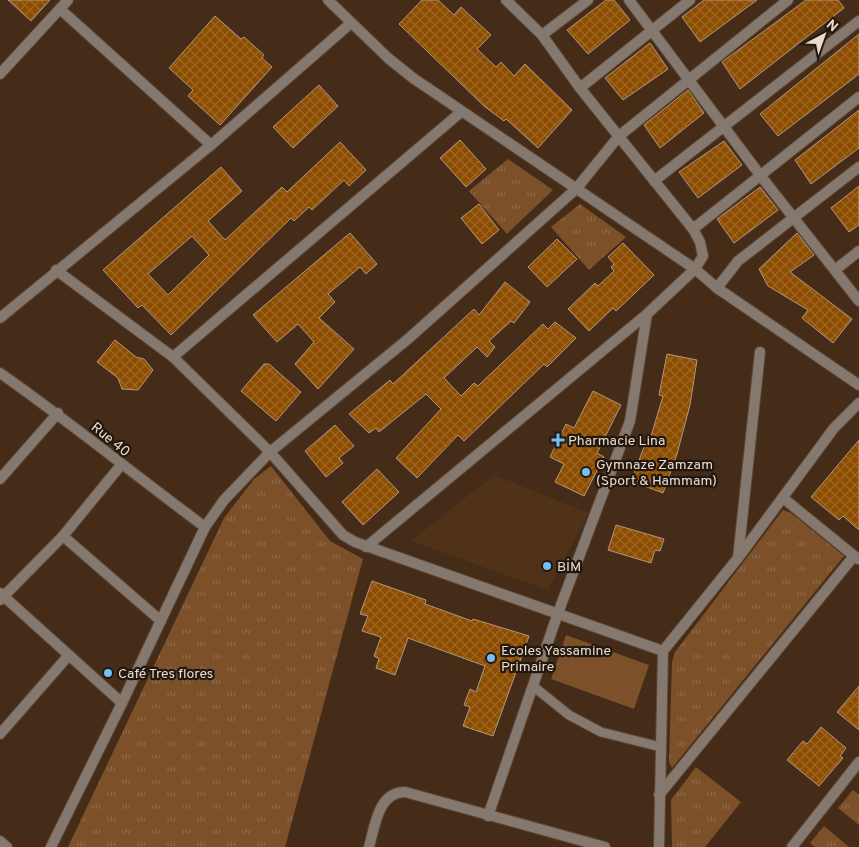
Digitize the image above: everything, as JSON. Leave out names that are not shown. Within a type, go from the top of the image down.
[{"type":"street","points":[[0,74],[68,0]]},
{"type":"street","points":[[328,0],[413,78],[695,269],[717,288],[859,385]]},
{"type":"street","points":[[366,547],[647,314],[695,269],[703,256],[700,242],[693,229],[580,88],[542,34],[506,0]]},
{"type":"street","points":[[542,34],[588,0]]},
{"type":"street","points":[[629,0],[760,175],[859,301]]},
{"type":"street","points":[[580,88],[690,0]]},
{"type":"street","points":[[51,847],[122,703],[205,527],[224,500],[270,452],[408,340],[576,189],[619,136],[788,0]]},
{"type":"street","points":[[60,8],[211,145]]},
{"type":"street","points":[[654,181],[859,21]]},
{"type":"street","points":[[0,318],[56,270],[211,145],[351,22]]},
{"type":"street","points":[[693,229],[859,97]]},
{"type":"street","points":[[173,357],[461,112]]},
{"type":"street","points":[[717,288],[738,260],[859,167]]},
{"type":"street","points":[[834,270],[859,251]]},
{"type":"street","points":[[56,270],[173,357],[270,452],[343,535],[366,547],[558,612],[664,651]]},
{"type":"street","points":[[488,816],[558,612],[630,420],[647,314]]},
{"type":"street","points":[[738,558],[760,352]]},
{"type":"street","name":"Rue 40","points":[[0,373],[58,413],[122,465],[205,527]]},
{"type":"street","points":[[659,847],[664,651],[738,558],[834,428],[859,403]]},
{"type":"street","points":[[0,479],[58,413]]},
{"type":"street","points":[[122,465],[63,536],[1,596],[122,703]]},
{"type":"street","points":[[659,795],[857,558],[783,498]]},
{"type":"street","points":[[63,536],[161,621]]},
{"type":"street","points":[[0,734],[69,655]]},
{"type":"street","points":[[792,847],[859,762]]},
{"type":"street","points":[[369,847],[382,806],[391,794],[398,792],[405,792],[604,847]]},
{"type":"street","points":[[0,841],[7,847]]},
{"type":"lane","points":[[533,686],[569,715],[601,732],[661,747]]},
{"type":"shaded area","points":[[494,475],[589,513],[548,590],[411,541]]},
{"type":"green space","points":[[508,159],[553,190],[507,234],[469,191]]},
{"type":"green space","points":[[580,204],[626,237],[589,270],[551,227]]},
{"type":"green space","points":[[271,466],[330,541],[363,559],[285,847],[68,847],[224,518],[254,479]]},
{"type":"green space","points":[[783,510],[791,513],[844,556],[672,768],[669,762],[672,662],[675,652]]},
{"type":"green space","points":[[566,635],[649,665],[634,709],[551,679]]},
{"type":"green space","points":[[696,767],[741,802],[705,847],[672,847],[671,800]]},
{"type":"green space","points":[[853,790],[859,795],[859,825],[838,808]]},
{"type":"green space","points":[[824,826],[849,847],[815,847],[810,843]]},
{"type":"building","points":[[8,0],[50,0],[31,21]]},
{"type":"building","points":[[422,0],[438,0],[454,15],[461,7],[491,35],[477,49],[496,67],[501,62],[514,76],[525,64],[572,110],[538,148],[506,119],[504,121],[484,106],[399,24]]},
{"type":"building","points":[[606,0],[614,0],[630,20],[588,54],[567,30]]},
{"type":"building","points":[[704,0],[757,0],[700,42],[682,17]]},
{"type":"building","points":[[806,0],[838,0],[844,8],[740,89],[722,62]]},
{"type":"building","points":[[215,16],[241,39],[244,37],[264,55],[262,58],[272,67],[220,125],[188,96],[193,90],[169,68]]},
{"type":"building","points":[[859,34],[859,74],[778,136],[760,114]]},
{"type":"building","points":[[650,43],[668,69],[623,100],[605,78]]},
{"type":"building","points":[[319,85],[338,106],[293,148],[273,127]]},
{"type":"building","points":[[688,90],[704,113],[660,148],[644,125]]},
{"type":"building","points":[[859,110],[859,148],[811,184],[795,160]]},
{"type":"building","points":[[460,140],[486,169],[466,187],[440,158]]},
{"type":"building","points":[[724,141],[742,165],[698,198],[679,172]]},
{"type":"building","points":[[340,142],[366,170],[349,186],[344,180],[312,210],[309,207],[294,221],[291,218],[171,335],[142,305],[138,308],[103,270],[221,167],[242,191],[208,221],[225,240],[282,187],[287,192]],"holes":[[[192,236],[209,255],[168,295],[148,274]]]},
{"type":"building","points":[[859,186],[859,225],[849,232],[831,208]]},
{"type":"building","points":[[760,187],[778,210],[734,243],[717,219]]},
{"type":"building","points":[[479,204],[499,230],[482,244],[461,218]]},
{"type":"building","points":[[350,233],[377,264],[366,274],[360,267],[328,294],[335,302],[319,318],[354,349],[318,389],[295,364],[314,342],[298,324],[277,342],[253,315]]},
{"type":"building","points":[[797,233],[814,255],[790,272],[852,319],[833,343],[802,318],[808,310],[768,286],[759,269]]},
{"type":"building","points":[[557,239],[577,259],[547,287],[528,267]]},
{"type":"building","points":[[623,243],[654,275],[616,311],[613,308],[589,331],[568,309],[595,283],[598,286],[614,271],[611,267],[614,264],[608,257]]},
{"type":"building","points":[[505,282],[530,302],[514,323],[511,321],[489,341],[495,347],[487,357],[477,347],[444,378],[461,396],[474,383],[478,386],[543,324],[548,329],[555,322],[576,338],[547,367],[544,364],[464,441],[458,435],[417,478],[396,458],[441,409],[426,394],[379,432],[376,428],[369,433],[349,414],[390,380],[393,384],[474,309],[479,315]]},
{"type":"building","points":[[115,340],[136,357],[144,359],[153,370],[138,390],[122,389],[118,378],[97,362]]},
{"type":"building","points":[[667,354],[697,360],[690,405],[677,454],[663,493],[631,481],[646,442],[649,443],[663,396],[659,395]]},
{"type":"building","points":[[264,364],[269,364],[301,392],[276,421],[241,391]]},
{"type":"building","points":[[593,391],[621,405],[597,453],[604,457],[584,496],[555,482],[564,464],[550,457],[566,424],[574,428]]},
{"type":"building","points":[[335,425],[354,446],[339,458],[343,463],[326,477],[305,451]]},
{"type":"building","points":[[859,440],[859,530],[843,516],[839,520],[811,497]]},
{"type":"building","points":[[377,469],[399,492],[363,525],[342,502]]},
{"type":"building","points":[[616,525],[664,539],[660,551],[655,550],[651,563],[608,550]]},
{"type":"building","name":"Ecoles Yassamine Primaire","points":[[372,581],[426,600],[425,604],[472,621],[473,619],[529,636],[493,736],[463,726],[470,707],[464,705],[470,689],[476,692],[485,666],[408,638],[395,675],[376,668],[379,659],[374,656],[381,637],[362,631],[368,616],[360,614]]},
{"type":"building","points":[[859,686],[859,730],[837,712]]},
{"type":"building","points":[[821,727],[846,748],[840,756],[843,758],[819,786],[787,760],[803,741],[807,744]]},
{"type":"place","name":"Pharmacie Lina","points":[[558,440]]},
{"type":"place","name":"Gymnaze Zamzam (Sport & Hammam)","points":[[586,472]]},
{"type":"place","name":"BİM","points":[[547,566]]},
{"type":"place","name":"Ecoles Yassamine Primaire","points":[[491,658]]},
{"type":"place","name":"Café Tres flores","points":[[108,673]]}]
